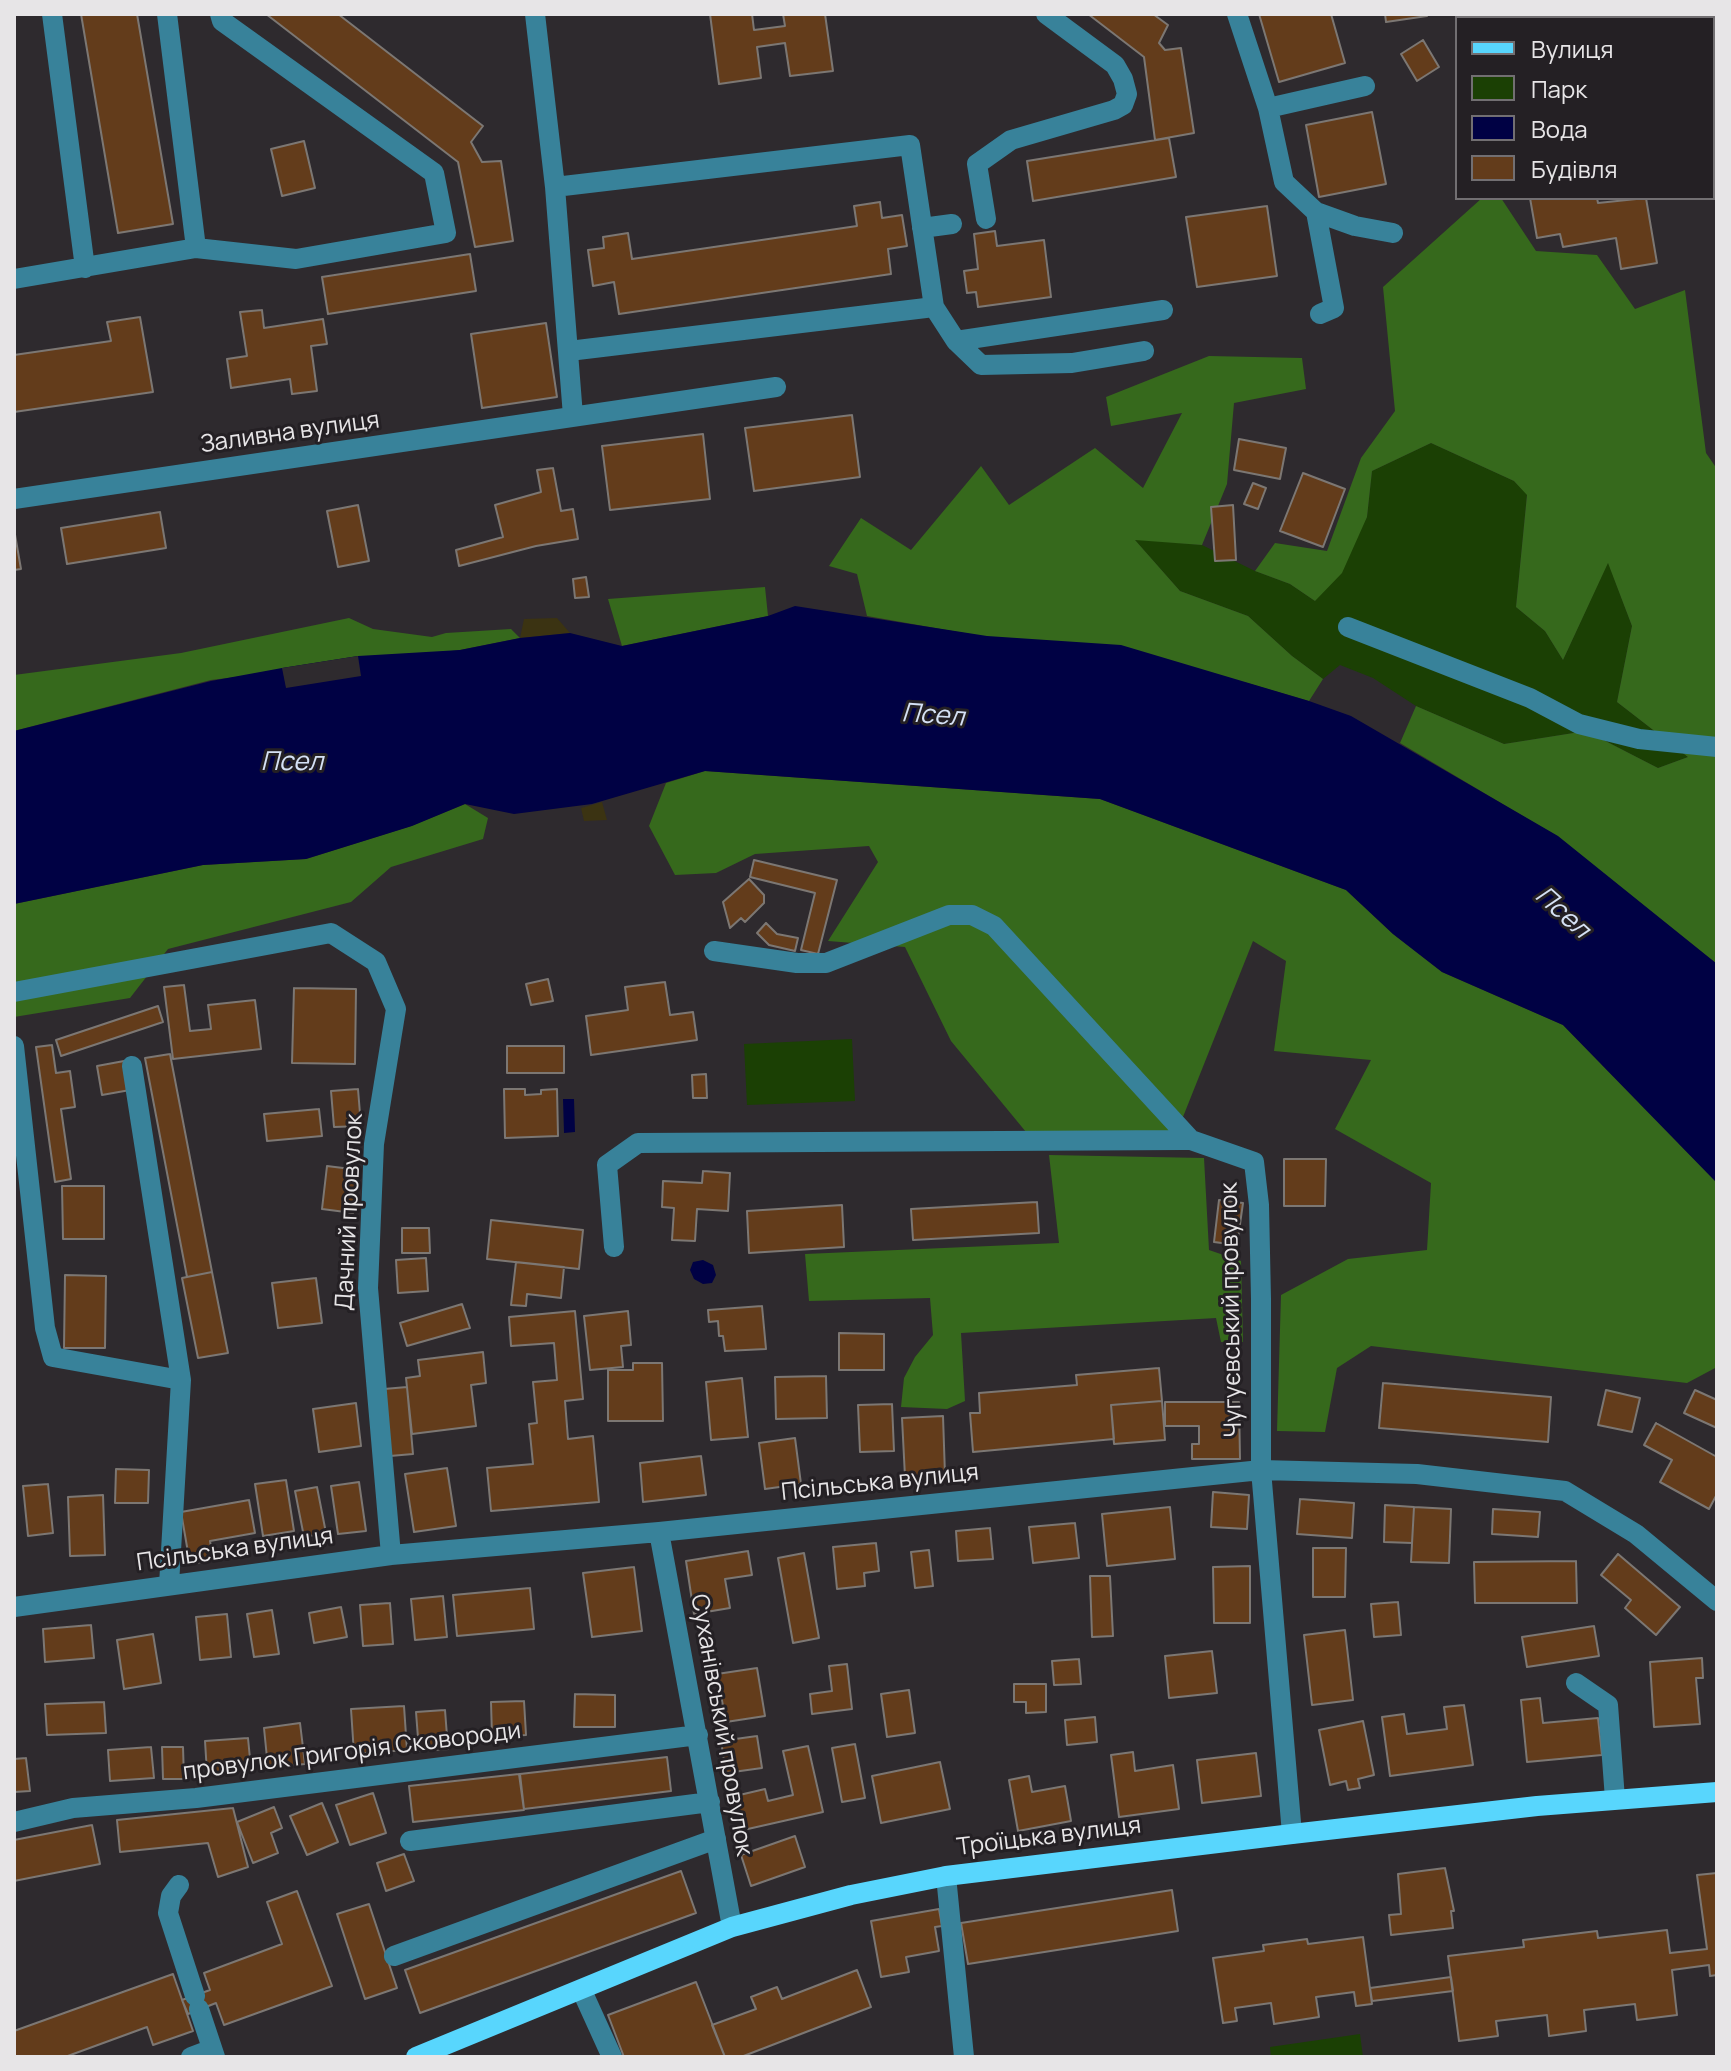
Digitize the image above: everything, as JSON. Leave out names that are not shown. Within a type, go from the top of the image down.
[{"type":"main road","name":"Троїцька вулиця","points":[[416,2057],[732,1927],[851,1895],[946,1876],[1292,1834],[1615,1799],[1717,1792]]},
{"type":"street","points":[[52,14],[85,268]]},
{"type":"street","points":[[167,14],[196,248]]},
{"type":"street","points":[[14,279],[196,248],[296,259],[446,233],[434,173],[222,21],[220,14]]},
{"type":"street","points":[[535,14],[555,187],[573,416]]},
{"type":"street","points":[[986,219],[977,164],[1011,140],[1114,110],[1123,105],[1127,94],[1115,65],[1046,14]]},
{"type":"street","points":[[1237,14],[1268,108],[1284,182],[1316,212],[1355,226],[1393,233]]},
{"type":"street","points":[[1268,108],[1365,86]]},
{"type":"street","points":[[555,187],[910,145],[934,307],[956,341],[981,365],[1072,363],[1144,351]]},
{"type":"street","points":[[1316,212],[1334,308],[1320,314]]},
{"type":"street","points":[[922,228],[952,224]]},
{"type":"street","points":[[569,351],[934,307]]},
{"type":"street","points":[[956,341],[1163,310]]},
{"type":"street","name":"Заливна вулиця","points":[[14,499],[776,387]]},
{"type":"street","points":[[1348,627],[1530,698],[1579,724],[1639,739],[1717,747]]},
{"type":"street","points":[[714,951],[797,963],[826,963],[949,915],[972,915],[994,926],[1191,1140]]},
{"type":"street","name":"Дачний провулок","points":[[14,992],[331,933],[376,962],[396,1009],[374,1144],[368,1288],[391,1555]]},
{"type":"street","points":[[14,1046],[45,1328],[53,1357],[181,1380]]},
{"type":"street","points":[[132,1066],[181,1380],[169,1585]]},
{"type":"street","name":"Чугуєвський провулок","points":[[614,1247],[607,1165],[638,1143],[1191,1140],[1254,1162],[1259,1205],[1261,1470],[1292,1834]]},
{"type":"street","name":"Псільська вулиця","points":[[14,1607],[391,1555],[659,1532],[1261,1470],[1417,1474],[1565,1491],[1636,1534],[1717,1601]]},
{"type":"street","name":"Суханівський провулок","points":[[659,1532],[732,1927]]},
{"type":"street","points":[[1576,1683],[1608,1705],[1615,1799]]},
{"type":"street","name":"провулок Григорія Сковороди","points":[[14,1822],[73,1808],[196,1798],[698,1735]]},
{"type":"street","points":[[410,1841],[710,1802]]},
{"type":"street","points":[[394,1956],[716,1839]]},
{"type":"street","points":[[946,1876],[964,2057]]},
{"type":"street","points":[[179,1885],[171,1896],[168,1913],[214,2053],[191,2057]]},
{"type":"street","points":[[582,1991],[612,2057]]},
{"type":"green space","points":[[1480,200],[1502,200],[1536,251],[1597,255],[1635,309],[1685,290],[1706,453],[1717,469],[1717,964],[1558,837],[1400,743],[1416,706],[1504,744],[1586,731],[1658,768],[1688,757],[1617,702],[1632,626],[1608,563],[1563,660],[1545,631],[1516,607],[1527,495],[1514,481],[1431,443],[1372,471],[1367,517],[1342,573],[1315,601],[1290,584],[1255,571],[1275,543],[1327,551],[1361,458],[1395,411],[1383,287]]},
{"type":"green space","points":[[1209,356],[1302,358],[1306,389],[1234,403],[1227,484],[1202,545],[1135,540],[1180,591],[1248,616],[1323,679],[1309,701],[1247,683],[867,616],[857,574],[829,566],[861,518],[911,550],[981,466],[1009,505],[1095,448],[1143,488],[1182,413],[1111,426],[1106,397]]},
{"type":"green space","points":[[1431,443],[1514,481],[1527,494],[1516,607],[1545,631],[1563,660],[1608,562],[1632,626],[1617,702],[1688,757],[1658,768],[1586,731],[1504,744],[1416,706],[1373,678],[1340,665],[1323,679],[1248,616],[1180,591],[1134,539],[1202,545],[1290,584],[1315,601],[1367,517],[1372,471]]},
{"type":"green space","points":[[765,587],[768,616],[622,646],[608,599]]},
{"type":"green space","points":[[349,618],[373,629],[432,637],[446,633],[511,629],[520,638],[460,650],[211,680],[14,731],[14,675],[181,653]]},
{"type":"green space","points":[[705,771],[1100,799],[1346,890],[1393,934],[1442,972],[1563,1025],[1717,1183],[1717,1367],[1687,1383],[1371,1346],[1337,1368],[1325,1432],[1277,1431],[1281,1295],[1348,1259],[1427,1250],[1431,1183],[1335,1129],[1371,1060],[1274,1051],[1286,961],[1253,941],[1175,1137],[1026,1132],[951,1041],[905,947],[828,941],[878,862],[869,846],[755,854],[716,873],[675,875],[649,826],[666,783]]},
{"type":"green space","points":[[465,804],[488,818],[483,839],[391,867],[351,902],[168,949],[130,998],[14,1017],[14,904],[203,865],[306,859],[411,826]]},
{"type":"green space","points":[[852,1039],[855,1101],[747,1105],[744,1044]]},
{"type":"green space","points":[[1049,1155],[1204,1158],[1209,1250],[1241,1261],[1243,1342],[1221,1342],[1216,1318],[961,1333],[965,1401],[947,1409],[901,1407],[904,1378],[915,1357],[933,1335],[930,1298],[809,1301],[805,1254],[1059,1243]]},
{"type":"green space","points":[[1360,2034],[1363,2057],[1271,2057],[1270,2047]]},
{"type":"sand","points":[[557,618],[570,633],[520,638],[524,619]]},
{"type":"sand","points":[[602,802],[607,820],[584,821],[581,808]]},
{"type":"water","name":"Псел","points":[[795,606],[987,636],[1121,645],[1309,701],[1351,716],[1558,836],[1717,964],[1717,1183],[1563,1025],[1442,972],[1393,934],[1346,890],[1100,799],[705,771],[592,804],[514,814],[465,804],[412,826],[306,859],[203,865],[14,904],[14,731],[211,681],[282,668],[358,656],[460,650],[520,638],[570,633],[622,646],[768,616]]},
{"type":"water","points":[[563,1099],[574,1099],[575,1132],[564,1133]]},
{"type":"water","points":[[703,1260],[713,1265],[716,1275],[712,1283],[703,1284],[694,1279],[690,1270],[693,1262]]},
{"type":"pier","points":[[358,656],[361,676],[286,688],[282,668]]},
{"type":"building","points":[[81,14],[137,14],[173,224],[118,233]]},
{"type":"building","points":[[266,14],[338,14],[483,126],[471,142],[482,162],[501,161],[513,241],[475,247],[458,162]]},
{"type":"building","points":[[710,14],[752,14],[754,30],[785,26],[783,14],[825,14],[833,71],[790,76],[785,43],[757,47],[761,78],[719,84]]},
{"type":"building","points":[[1088,14],[1153,14],[1168,25],[1159,43],[1165,50],[1181,48],[1194,133],[1155,140],[1144,57]]},
{"type":"building","points":[[1259,14],[1331,14],[1345,63],[1279,82]]},
{"type":"building","points":[[1385,14],[1426,14],[1427,16],[1386,22]]},
{"type":"building","points":[[1423,40],[1439,67],[1417,81],[1401,54]]},
{"type":"building","points":[[1372,112],[1386,184],[1319,197],[1306,125]]},
{"type":"building","points":[[1169,138],[1176,177],[1033,201],[1027,161]]},
{"type":"building","points":[[304,141],[315,188],[282,196],[271,149]]},
{"type":"building","points":[[1530,200],[1597,200],[1598,203],[1646,200],[1657,263],[1621,269],[1616,238],[1563,247],[1560,234],[1537,238]]},
{"type":"building","points":[[880,202],[882,218],[902,215],[907,246],[888,249],[891,274],[619,314],[614,282],[593,286],[588,250],[604,248],[603,237],[628,233],[632,259],[857,226],[854,206]]},
{"type":"building","points":[[1267,206],[1277,276],[1197,287],[1186,217]]},
{"type":"building","points":[[995,231],[997,246],[1044,240],[1051,297],[978,307],[976,292],[967,293],[964,271],[978,269],[974,234]]},
{"type":"building","points":[[470,254],[476,291],[328,314],[322,277]]},
{"type":"building","points":[[262,310],[264,328],[323,319],[327,344],[311,346],[317,391],[292,394],[290,379],[231,388],[227,359],[247,356],[240,312]]},
{"type":"building","points":[[140,317],[153,392],[14,412],[14,355],[111,341],[107,322]]},
{"type":"building","points":[[546,323],[557,397],[482,408],[471,334]]},
{"type":"building","points":[[852,415],[860,477],[754,491],[745,428]]},
{"type":"building","points":[[703,434],[710,499],[610,510],[602,446]]},
{"type":"building","points":[[1239,439],[1286,448],[1280,479],[1234,470]]},
{"type":"building","points":[[553,468],[561,511],[573,509],[578,539],[536,546],[459,566],[456,550],[503,537],[495,505],[541,492],[537,470]]},
{"type":"building","points":[[1303,473],[1345,489],[1323,547],[1280,531]]},
{"type":"building","points":[[1253,483],[1266,488],[1258,509],[1244,504]]},
{"type":"building","points":[[358,505],[369,561],[338,567],[327,511]]},
{"type":"building","points":[[1233,505],[1236,560],[1215,561],[1211,507]]},
{"type":"building","points":[[160,512],[166,548],[67,564],[61,528]]},
{"type":"building","points":[[14,529],[21,569],[14,570]]},
{"type":"building","points":[[586,577],[589,597],[575,598],[573,579]]},
{"type":"building","points":[[754,860],[837,880],[818,954],[801,950],[815,893],[750,877]]},
{"type":"building","points":[[749,879],[764,895],[764,903],[745,922],[741,918],[730,928],[723,902]]},
{"type":"building","points":[[766,923],[777,934],[798,938],[795,951],[769,945],[757,933]]},
{"type":"building","points":[[548,979],[553,1001],[531,1005],[526,984]]},
{"type":"building","points":[[665,982],[670,1015],[693,1012],[697,1040],[591,1055],[586,1016],[628,1010],[625,987]]},
{"type":"building","points":[[184,985],[190,1031],[211,1029],[208,1005],[255,1000],[261,1049],[173,1059],[164,987]]},
{"type":"building","points":[[294,988],[356,989],[355,1064],[292,1063]]},
{"type":"building","points":[[158,1006],[163,1022],[61,1056],[56,1040]]},
{"type":"building","points":[[52,1045],[56,1073],[70,1071],[75,1107],[61,1109],[71,1179],[55,1182],[36,1047]]},
{"type":"building","points":[[507,1046],[564,1046],[564,1073],[507,1073]]},
{"type":"building","points":[[170,1054],[212,1272],[187,1277],[145,1058]]},
{"type":"building","points":[[124,1061],[130,1090],[102,1095],[97,1066]]},
{"type":"building","points":[[706,1074],[707,1098],[693,1098],[692,1075]]},
{"type":"building","points":[[358,1089],[361,1126],[334,1127],[331,1091]]},
{"type":"building","points":[[504,1089],[525,1089],[525,1095],[557,1089],[558,1136],[505,1138]]},
{"type":"building","points":[[319,1109],[322,1136],[267,1141],[264,1114]]},
{"type":"building","points":[[1284,1159],[1326,1159],[1325,1206],[1284,1206]]},
{"type":"building","points":[[327,1166],[359,1170],[353,1213],[322,1209]]},
{"type":"building","points":[[703,1171],[730,1173],[728,1211],[697,1209],[695,1241],[672,1240],[674,1208],[662,1207],[663,1181],[702,1183]]},
{"type":"building","points":[[62,1186],[104,1186],[104,1239],[63,1239]]},
{"type":"building","points":[[1219,1200],[1243,1203],[1237,1245],[1214,1242]]},
{"type":"building","points":[[1037,1202],[1039,1233],[913,1240],[911,1209]]},
{"type":"building","points":[[842,1205],[844,1247],[749,1253],[747,1211]]},
{"type":"building","points":[[491,1220],[583,1230],[579,1269],[487,1259]]},
{"type":"building","points":[[402,1228],[429,1228],[430,1253],[402,1253]]},
{"type":"building","points":[[426,1258],[428,1291],[398,1293],[396,1260]]},
{"type":"building","points":[[516,1262],[564,1267],[561,1298],[527,1294],[526,1306],[511,1305]]},
{"type":"building","points":[[212,1272],[228,1353],[198,1358],[182,1278]]},
{"type":"building","points":[[65,1275],[106,1276],[105,1348],[64,1348]]},
{"type":"building","points":[[316,1278],[322,1323],[278,1328],[272,1283]]},
{"type":"building","points":[[462,1304],[470,1328],[407,1346],[400,1323]]},
{"type":"building","points":[[762,1306],[766,1349],[725,1351],[723,1336],[719,1336],[718,1321],[709,1322],[708,1310]]},
{"type":"building","points":[[575,1311],[583,1399],[565,1401],[568,1439],[593,1436],[599,1502],[491,1511],[487,1468],[533,1464],[529,1424],[537,1423],[533,1382],[557,1380],[554,1343],[511,1346],[509,1317]]},
{"type":"building","points":[[628,1311],[631,1345],[621,1346],[623,1367],[590,1370],[584,1316]]},
{"type":"building","points":[[839,1333],[884,1334],[884,1370],[839,1370]]},
{"type":"building","points":[[483,1352],[486,1383],[471,1385],[476,1426],[412,1434],[406,1378],[420,1376],[418,1360]]},
{"type":"building","points":[[633,1363],[662,1363],[663,1421],[608,1421],[608,1370],[633,1370]]},
{"type":"building","points":[[1159,1368],[1162,1401],[1111,1405],[1114,1439],[973,1452],[970,1413],[980,1413],[979,1393],[1077,1385],[1076,1375]]},
{"type":"building","points":[[826,1376],[827,1418],[776,1419],[775,1377]]},
{"type":"building","points":[[742,1378],[748,1437],[711,1440],[706,1382]]},
{"type":"building","points":[[1383,1383],[1551,1397],[1548,1442],[1379,1428]]},
{"type":"building","points":[[407,1387],[413,1454],[390,1456],[384,1389]]},
{"type":"building","points":[[1606,1390],[1640,1398],[1632,1432],[1598,1425]]},
{"type":"building","points":[[1695,1390],[1717,1400],[1717,1428],[1684,1413]]},
{"type":"building","points":[[1162,1401],[1165,1440],[1114,1444],[1111,1405]]},
{"type":"building","points":[[1165,1402],[1239,1402],[1240,1459],[1192,1459],[1192,1444],[1199,1444],[1199,1426],[1165,1426]]},
{"type":"building","points":[[356,1403],[361,1446],[319,1452],[313,1409]]},
{"type":"building","points":[[892,1404],[894,1451],[860,1452],[858,1405]]},
{"type":"building","points":[[943,1416],[945,1475],[905,1477],[902,1418]]},
{"type":"building","points":[[1656,1423],[1717,1457],[1717,1494],[1709,1509],[1660,1482],[1672,1460],[1644,1445]]},
{"type":"building","points":[[795,1438],[801,1484],[765,1489],[759,1443]]},
{"type":"building","points":[[701,1456],[706,1495],[643,1502],[640,1463]]},
{"type":"building","points":[[447,1468],[456,1526],[414,1532],[405,1474]]},
{"type":"building","points":[[116,1469],[149,1470],[148,1503],[115,1503]]},
{"type":"building","points":[[286,1480],[294,1531],[263,1536],[255,1484]]},
{"type":"building","points":[[359,1482],[366,1531],[338,1534],[331,1486]]},
{"type":"building","points":[[48,1484],[53,1533],[28,1536],[23,1486]]},
{"type":"building","points":[[317,1487],[326,1533],[304,1537],[295,1491]]},
{"type":"building","points":[[1213,1492],[1249,1495],[1247,1529],[1211,1527]]},
{"type":"building","points":[[103,1495],[105,1555],[70,1556],[68,1497]]},
{"type":"building","points":[[1300,1499],[1354,1503],[1352,1538],[1297,1534]]},
{"type":"building","points":[[249,1500],[255,1533],[210,1541],[213,1560],[190,1564],[181,1512]]},
{"type":"building","points":[[1385,1505],[1414,1507],[1412,1543],[1384,1542]]},
{"type":"building","points":[[1170,1507],[1175,1559],[1107,1566],[1102,1514]]},
{"type":"building","points":[[1414,1507],[1451,1509],[1449,1563],[1411,1562]]},
{"type":"building","points":[[1493,1509],[1540,1512],[1538,1537],[1492,1534]]},
{"type":"building","points":[[1075,1523],[1079,1558],[1033,1563],[1029,1527]]},
{"type":"building","points":[[990,1528],[993,1559],[958,1561],[956,1531]]},
{"type":"building","points":[[876,1543],[879,1571],[864,1573],[865,1586],[837,1589],[833,1547]]},
{"type":"building","points":[[1313,1548],[1346,1548],[1345,1597],[1313,1597]]},
{"type":"building","points":[[929,1550],[933,1586],[915,1588],[911,1552]]},
{"type":"building","points":[[748,1551],[752,1575],[725,1579],[730,1608],[694,1614],[686,1561]]},
{"type":"building","points":[[804,1553],[819,1638],[793,1643],[778,1558]]},
{"type":"building","points":[[1618,1554],[1680,1607],[1656,1635],[1625,1608],[1631,1600],[1601,1575]]},
{"type":"building","points":[[1576,1561],[1577,1603],[1475,1603],[1474,1562]]},
{"type":"building","points":[[1250,1566],[1250,1623],[1214,1623],[1213,1567]]},
{"type":"building","points":[[634,1567],[642,1631],[592,1637],[583,1573]]},
{"type":"building","points":[[1090,1576],[1110,1576],[1113,1636],[1092,1637]]},
{"type":"building","points":[[530,1588],[534,1629],[457,1636],[453,1595]]},
{"type":"building","points":[[443,1596],[447,1637],[415,1640],[411,1599]]},
{"type":"building","points":[[1398,1602],[1401,1635],[1374,1637],[1371,1604]]},
{"type":"building","points":[[390,1603],[393,1644],[363,1646],[360,1605]]},
{"type":"building","points":[[341,1607],[347,1637],[314,1643],[309,1613]]},
{"type":"building","points":[[272,1610],[279,1654],[254,1657],[247,1614]]},
{"type":"building","points":[[227,1614],[231,1657],[200,1660],[196,1617]]},
{"type":"building","points":[[91,1625],[94,1658],[45,1662],[43,1629]]},
{"type":"building","points":[[1594,1626],[1599,1656],[1527,1667],[1522,1637]]},
{"type":"building","points":[[1345,1630],[1353,1700],[1312,1705],[1304,1635]]},
{"type":"building","points":[[153,1634],[161,1683],[124,1689],[117,1640]]},
{"type":"building","points":[[1212,1651],[1217,1693],[1169,1698],[1165,1656]]},
{"type":"building","points":[[1702,1658],[1703,1678],[1696,1678],[1700,1724],[1654,1727],[1650,1662]]},
{"type":"building","points":[[1079,1659],[1081,1684],[1054,1685],[1052,1661]]},
{"type":"building","points":[[847,1664],[852,1709],[812,1714],[810,1694],[832,1691],[829,1666]]},
{"type":"building","points":[[757,1668],[765,1716],[726,1722],[717,1674]]},
{"type":"building","points":[[1014,1684],[1046,1684],[1046,1712],[1026,1713],[1026,1702],[1014,1702]]},
{"type":"building","points":[[909,1690],[915,1733],[887,1737],[881,1694]]},
{"type":"building","points":[[575,1694],[615,1695],[615,1727],[574,1727]]},
{"type":"building","points":[[1540,1698],[1543,1723],[1598,1718],[1602,1755],[1527,1762],[1521,1700]]},
{"type":"building","points":[[524,1701],[526,1735],[492,1737],[491,1702]]},
{"type":"building","points":[[104,1702],[106,1733],[47,1735],[45,1704]]},
{"type":"building","points":[[1464,1705],[1473,1765],[1390,1776],[1382,1717],[1404,1714],[1407,1734],[1447,1729],[1444,1707]]},
{"type":"building","points":[[404,1706],[407,1750],[354,1754],[351,1709]]},
{"type":"building","points":[[445,1710],[448,1749],[419,1751],[416,1712]]},
{"type":"building","points":[[1095,1717],[1097,1742],[1067,1745],[1065,1720]]},
{"type":"building","points":[[1363,1721],[1374,1775],[1358,1779],[1360,1788],[1348,1790],[1346,1781],[1330,1785],[1319,1730]]},
{"type":"building","points":[[300,1723],[305,1764],[268,1768],[264,1728]]},
{"type":"building","points":[[757,1736],[762,1768],[726,1773],[721,1741]]},
{"type":"building","points":[[248,1738],[251,1769],[207,1773],[205,1741]]},
{"type":"building","points":[[855,1744],[865,1798],[842,1802],[832,1748]]},
{"type":"building","points":[[808,1746],[823,1812],[739,1831],[731,1797],[765,1789],[768,1801],[793,1795],[783,1751]]},
{"type":"building","points":[[151,1747],[154,1778],[110,1781],[108,1750]]},
{"type":"building","points":[[162,1747],[183,1747],[184,1779],[163,1779]]},
{"type":"building","points":[[1133,1752],[1135,1771],[1173,1765],[1179,1809],[1119,1817],[1111,1755]]},
{"type":"building","points":[[1256,1753],[1261,1796],[1202,1803],[1197,1760]]},
{"type":"building","points":[[667,1757],[671,1791],[524,1809],[520,1774]]},
{"type":"building","points":[[26,1758],[30,1791],[14,1792],[14,1759]]},
{"type":"building","points":[[940,1762],[950,1809],[881,1823],[872,1776]]},
{"type":"building","points":[[519,1774],[524,1810],[413,1822],[409,1786]]},
{"type":"building","points":[[1029,1776],[1032,1792],[1065,1786],[1071,1821],[1018,1831],[1009,1780]]},
{"type":"building","points":[[373,1793],[386,1833],[350,1845],[336,1805]]},
{"type":"building","points":[[322,1803],[338,1842],[307,1855],[290,1816]]},
{"type":"building","points":[[274,1807],[282,1828],[271,1833],[278,1853],[253,1863],[237,1822]]},
{"type":"building","points":[[233,1808],[248,1867],[218,1877],[208,1843],[120,1852],[117,1820]]},
{"type":"building","points":[[92,1825],[100,1864],[14,1881],[14,1840]]},
{"type":"building","points":[[795,1836],[805,1867],[751,1886],[741,1855]]},
{"type":"building","points":[[404,1854],[414,1881],[386,1891],[377,1863]]},
{"type":"building","points":[[1445,1868],[1454,1911],[1451,1911],[1453,1928],[1391,1935],[1389,1915],[1401,1914],[1398,1874]]},
{"type":"building","points":[[681,1871],[696,1913],[420,2013],[405,1970]]},
{"type":"building","points":[[1717,1873],[1717,1975],[1710,1976],[1709,1965],[1672,1970],[1677,2015],[1637,2020],[1635,2004],[1584,2010],[1586,2031],[1549,2036],[1547,2015],[1496,2021],[1498,2036],[1459,2041],[1448,1956],[1524,1947],[1523,1940],[1597,1931],[1598,1938],[1667,1930],[1670,1953],[1707,1949],[1697,1875]]},
{"type":"building","points":[[1172,1890],[1178,1931],[968,1964],[961,1923]]},
{"type":"building","points":[[297,1891],[332,1986],[224,2025],[216,2003],[188,2014],[182,2000],[210,1990],[204,1973],[282,1944],[267,1902]]},
{"type":"building","points":[[369,1904],[397,1988],[365,1999],[337,1914]]},
{"type":"building","points":[[939,1909],[942,1926],[935,1927],[939,1951],[906,1957],[909,1972],[881,1977],[871,1921]]},
{"type":"building","points":[[1363,1937],[1372,2004],[1356,2006],[1354,1992],[1316,1997],[1319,2017],[1274,2024],[1271,2003],[1235,2008],[1237,2021],[1223,2023],[1213,1958],[1264,1951],[1263,1945],[1307,1939],[1308,1944]]},
{"type":"building","points":[[857,1970],[871,2007],[741,2057],[725,2057],[712,2025],[756,2009],[751,1997],[777,1987],[782,1999]]},
{"type":"building","points":[[173,1974],[193,2031],[153,2045],[147,2027],[65,2057],[14,2057],[14,2031]]},
{"type":"building","points":[[1451,1977],[1453,1991],[1372,2001],[1370,1988]]},
{"type":"building","points":[[696,1982],[725,2057],[624,2057],[608,2015]]}]
